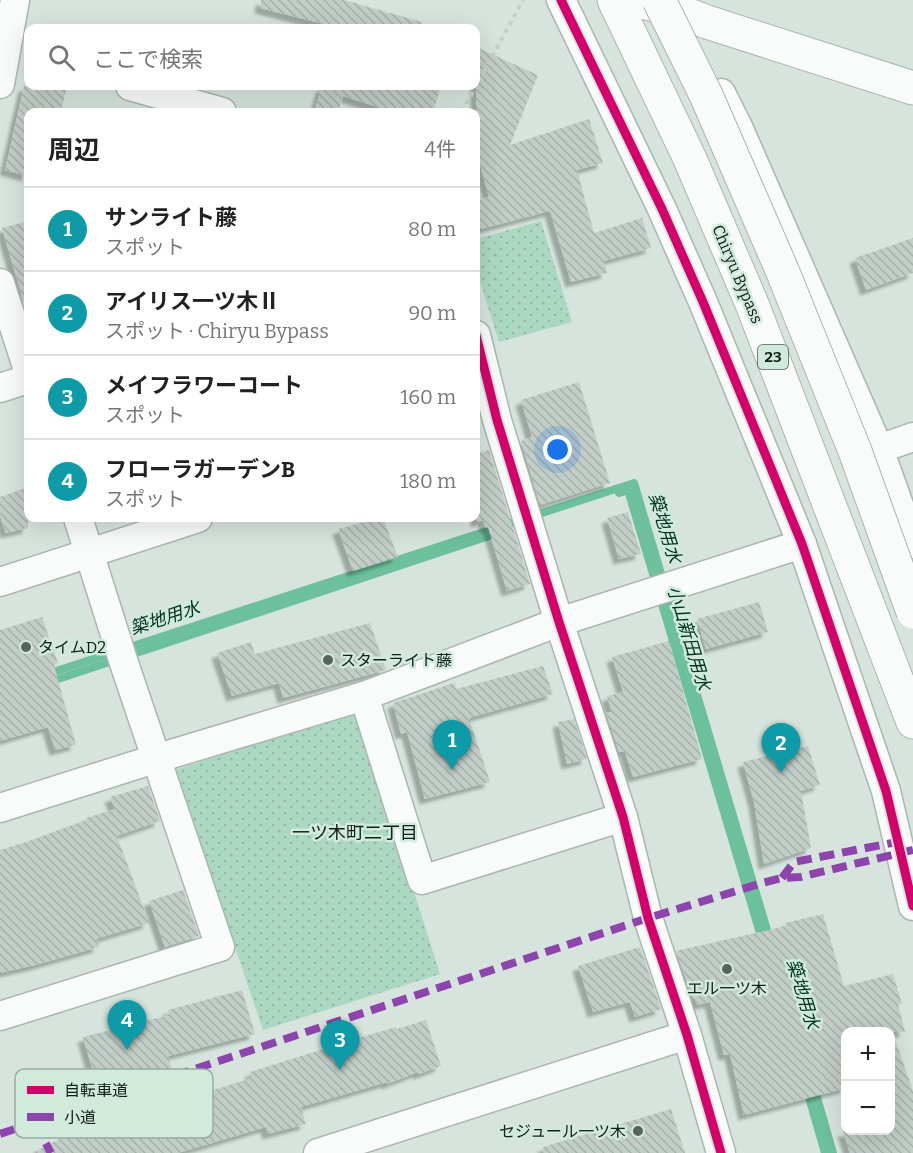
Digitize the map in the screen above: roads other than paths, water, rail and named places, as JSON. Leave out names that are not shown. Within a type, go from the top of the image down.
[{"type":"main road","name":"Chiryu Bypass","points":[[614,0],[690,159],[752,304],[913,722]]},
{"type":"main road","points":[[634,0],[672,4],[719,26],[913,88]]},
{"type":"main road","name":"23","points":[[672,4],[706,95],[782,270],[855,451],[913,612]]},
{"type":"street","points":[[0,84],[11,51],[15,0]]},
{"type":"street","points":[[561,0],[667,219],[802,544],[886,791],[913,906]]},
{"type":"street","points":[[672,4],[739,129],[879,449],[913,544]]},
{"type":"street","points":[[144,90],[208,108]]},
{"type":"street","points":[[0,283],[24,358]]},
{"type":"street","points":[[480,370],[486,423],[529,521],[559,622],[623,817],[648,918],[687,1035],[721,1153]]},
{"type":"street","points":[[0,388],[24,380]]},
{"type":"street","points":[[879,449],[913,436]]},
{"type":"street","points":[[0,1016],[220,947],[79,522]]},
{"type":"street","points":[[0,582],[186,522]]},
{"type":"street","points":[[0,808],[364,696],[559,622],[802,544]]},
{"type":"street","points":[[364,696],[422,880],[623,817]]},
{"type":"street","points":[[318,1153],[687,1035]]},
{"type":"waterway","name":"築地用水","points":[[47,674],[634,483],[770,940]]},
{"type":"waterway","name":"小山新田用水","points":[[619,493],[628,490],[763,943]]},
{"type":"waterway","name":"小山新田用水","points":[[49,682],[501,532]]},
{"type":"waterway","name":"小山新田用水","points":[[806,1087],[825,1153]]},
{"type":"waterway","name":"築地用水","points":[[814,1087],[833,1153]]},
{"type":"place","name":"タイムD2","points":[[26,647]]},
{"type":"place","name":"スターライト藤","points":[[328,660]]},
{"type":"place","name":"サンライト藤","points":[[452,770]]},
{"type":"place","name":"アイリス一ツ木Ⅱ","points":[[781,773]]},
{"type":"place","name":"エル一ツ木","points":[[727,969]]},
{"type":"place","name":"フローラガーデンB","points":[[127,1050]]},
{"type":"place","name":"メイフラワーコート","points":[[340,1070]]},
{"type":"place","name":"セジュール一ツ木","points":[[638,1131]]},
{"type":"district","name":"一ツ木町二丁目","points":[[355,833]]}]
